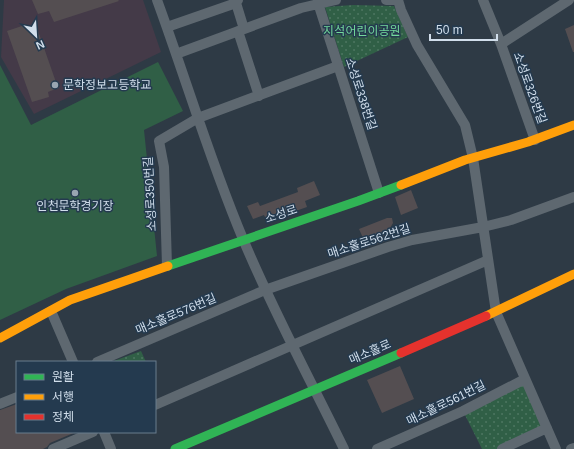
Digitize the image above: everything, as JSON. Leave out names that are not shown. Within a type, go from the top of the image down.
[{"type":"street","points":[[157,0],[223,190],[243,239],[265,290],[344,449]]},
{"type":"street","points":[[176,54],[301,8],[336,0]]},
{"type":"street","points":[[386,0],[395,0]]},
{"type":"street","points":[[398,0],[417,45],[465,125],[473,158],[496,312],[556,449]]},
{"type":"street","name":"소성로326번길","points":[[483,0],[501,44],[535,140]]},
{"type":"street","points":[[501,44],[569,0]]},
{"type":"street","points":[[166,27],[237,2],[241,30],[259,96]]},
{"type":"street","name":"소성로338번길","points":[[318,3],[379,193]]},
{"type":"street","name":"소성로350번길","points":[[167,266],[164,168],[159,141],[198,118],[338,66]]},
{"type":"street","name":"소성로","points":[[0,338],[70,300],[379,193],[473,158],[535,140],[574,125]]},
{"type":"street","name":"매소홀로562번길","points":[[265,290],[388,247],[412,240],[483,227],[511,220],[574,197]]},
{"type":"street","points":[[156,405],[488,260]]},
{"type":"street","name":"매소홀로","points":[[175,449],[496,312],[574,274]]},
{"type":"street","name":"매소홀로576번길","points":[[99,361],[265,290]]},
{"type":"street","points":[[51,311],[73,361]]},
{"type":"street","name":"매소홀로561번길","points":[[377,449],[463,411],[525,379]]},
{"type":"street","points":[[0,404],[16,397]]},
{"type":"street","points":[[502,449],[547,428]]},
{"type":"street","points":[[54,449],[90,433]]},
{"type":"street","points":[[104,433],[111,449]]},
{"type":"shaded area","name":"문학정보고등학교","points":[[4,0],[143,0],[161,52],[34,114],[1,57]]},
{"type":"green space","name":"지석어린이공원","points":[[353,5],[394,6],[408,37],[344,67],[325,7]]},
{"type":"green space","name":"인천문학경기장","points":[[158,62],[183,111],[144,130],[157,256],[66,289],[0,320],[0,65],[31,125]]},
{"type":"green space","points":[[141,351],[146,361],[114,361]]},
{"type":"green space","points":[[524,383],[543,426],[497,449],[482,449],[464,413]]},
{"type":"building","points":[[32,0],[119,1],[54,22],[49,11],[38,14]]},
{"type":"building","points":[[25,25],[26,29],[36,25],[58,88],[48,92],[49,97],[32,102],[7,31]]},
{"type":"building","points":[[574,25],[574,52],[573,52],[565,29]]},
{"type":"building","points":[[314,181],[320,195],[305,201],[307,207],[267,221],[264,215],[253,219],[247,206],[258,202],[260,206],[298,192],[297,188]]},
{"type":"building","points":[[411,190],[418,208],[401,215],[395,197]]},
{"type":"building","points":[[387,218],[392,218],[393,223],[390,228],[394,238],[367,247],[359,229]]},
{"type":"building","points":[[400,366],[414,399],[382,413],[367,380]]},
{"type":"building","points":[[16,404],[16,433],[74,433],[50,443],[43,449],[0,449],[0,410]]},
{"type":"traffic: fast","points":[[168,266],[401,185]]},
{"type":"traffic: fast","points":[[175,449],[401,353]]},
{"type":"traffic: slow","points":[[401,185],[465,160],[528,142],[574,125]]},
{"type":"traffic: slow","points":[[0,338],[70,300],[168,266]]},
{"type":"traffic: slow","points":[[486,316],[574,274]]},
{"type":"traffic: jam","points":[[401,353],[486,316]]},
{"type":"place","name":"문학정보고등학교","points":[[55,85]]},
{"type":"place","name":"인천문학경기장","points":[[75,193]]}]
